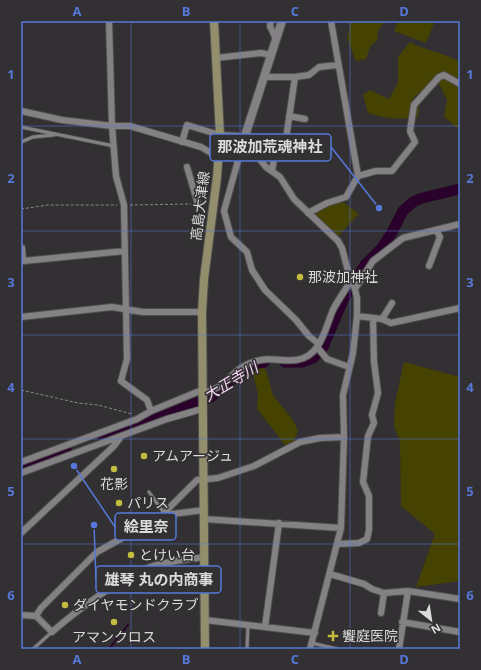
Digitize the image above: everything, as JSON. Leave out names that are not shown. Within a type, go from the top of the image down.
[{"type":"main road","name":"高島大津線","points":[[202,407],[202,312],[204,279],[217,177],[220,135],[214,21]]},
{"type":"main road","points":[[202,407],[205,649]]},
{"type":"street","points":[[109,21],[112,126],[116,176],[124,205],[127,359],[121,381],[146,400],[151,411]]},
{"type":"street","points":[[271,21],[270,26],[276,39]]},
{"type":"street","points":[[282,21],[244,139],[224,211],[230,237],[247,252],[252,270],[266,290],[296,320],[318,346],[322,354],[333,362],[350,367]]},
{"type":"street","points":[[308,213],[327,203],[346,197],[358,176],[331,21]]},
{"type":"street","points":[[216,58],[271,54]]},
{"type":"street","points":[[264,78],[309,75],[319,67],[338,65]]},
{"type":"street","points":[[358,176],[376,171],[392,171],[415,142],[410,131],[414,105],[439,77],[444,75],[460,84]]},
{"type":"street","points":[[272,171],[275,153],[285,146],[295,77]]},
{"type":"street","points":[[21,111],[62,120],[112,126],[130,126],[201,147],[218,157]]},
{"type":"street","points":[[289,116],[305,118]]},
{"type":"street","points":[[182,142],[187,126],[220,135],[238,136],[244,139],[266,167],[280,177],[294,200],[338,240],[358,298],[350,367],[343,395],[344,437],[340,528],[330,574],[311,646]]},
{"type":"street","points":[[187,167],[198,204]]},
{"type":"street","points":[[21,462],[137,419],[151,411],[202,392],[211,391],[226,382],[246,364],[264,358],[296,360],[309,355],[324,337],[332,311],[373,261],[403,238],[460,224]]},
{"type":"street","points":[[430,266],[440,237],[436,230]]},
{"type":"street","points":[[22,248],[23,261],[125,251]]},
{"type":"street","points":[[382,319],[392,303]]},
{"type":"street","points":[[21,317],[112,306],[143,312],[202,312]]},
{"type":"street","points":[[357,316],[382,319],[391,323],[460,308]]},
{"type":"street","points":[[337,544],[358,543],[367,539],[369,530],[369,496],[363,482],[368,436],[374,424],[372,415],[378,393],[374,362],[373,318]]},
{"type":"street","points":[[21,473],[202,407]]},
{"type":"street","points":[[164,515],[168,509],[197,480],[218,478],[254,466],[300,442],[320,438],[344,437]]},
{"type":"street","points":[[21,534],[114,446],[120,438]]},
{"type":"street","points":[[36,616],[40,608],[97,552],[164,515],[204,510]]},
{"type":"street","points":[[204,519],[340,528]]},
{"type":"street","points":[[265,627],[279,523]]},
{"type":"street","points":[[21,615],[36,616],[52,632],[112,587],[149,567],[169,562],[204,557]]},
{"type":"street","points":[[330,574],[364,584],[372,589],[384,593],[408,591],[460,600]]},
{"type":"street","points":[[399,649],[408,591]]},
{"type":"street","points":[[381,613],[384,593]]},
{"type":"street","points":[[205,620],[315,633]]},
{"type":"street","points":[[402,622],[460,632]]},
{"type":"lane","points":[[21,127],[114,146]]},
{"type":"lane","points":[[21,142],[33,137],[56,135]]},
{"type":"lane","points":[[149,492],[164,515]]},
{"type":"lane","points":[[247,649],[248,625]]},
{"type":"lane","points":[[33,649],[52,632]]},
{"type":"lane","points":[[311,646],[337,649]]},
{"type":"path","points":[[21,209],[48,205],[198,204]]},
{"type":"path","points":[[21,390],[98,405],[134,415],[137,419]]},
{"type":"shaded area","points":[[351,21],[385,21],[378,31],[377,40],[370,47],[366,59],[356,61],[347,38]]},
{"type":"shaded area","points":[[398,21],[435,21],[426,43],[394,31]]},
{"type":"shaded area","points":[[410,42],[460,62],[460,130],[444,117],[447,100],[439,84],[431,83],[413,98],[419,107],[418,117],[380,117],[368,113],[363,95],[370,90],[389,99],[398,83],[398,57]]},
{"type":"shaded area","points":[[343,202],[359,214],[338,236],[314,214],[331,205]]},
{"type":"shaded area","points":[[404,362],[460,377],[460,581],[416,587],[435,534],[401,506],[400,442],[394,426],[395,403]]},
{"type":"shaded area","points":[[263,368],[266,370],[273,395],[293,420],[298,430],[294,441],[285,445],[257,409],[258,394],[252,370]]},
{"type":"waterway","name":"大正寺川","points":[[285,362],[302,362],[313,358],[323,347],[343,300],[365,265],[381,249],[403,211],[413,202],[422,198],[460,189]]},
{"type":"waterway","name":"大正寺川","points":[[103,440],[211,397],[242,371],[258,363],[264,362]]},
{"type":"waterway","name":"大正寺川","points":[[21,469],[68,453]]},
{"type":"waterway","points":[[109,649],[128,625]]},
{"type":"place","name":"那波加荒魂神社","points":[[379,208]]},
{"type":"place","name":"那波加神社","points":[[300,277]]},
{"type":"place","name":"アムアージュ","points":[[144,456]]},
{"type":"place","name":"絵里奈","points":[[74,466]]},
{"type":"place","name":"花影","points":[[114,469]]},
{"type":"place","name":"パリス","points":[[119,503]]},
{"type":"place","name":"雄琴 丸の内商事","points":[[94,525]]},
{"type":"place","name":"とけい台","points":[[131,555]]},
{"type":"place","name":"ダイヤモンドクラブ","points":[[65,605]]},
{"type":"place","name":"アマンクロス","points":[[114,622]]},
{"type":"place","name":"饗庭医院","points":[[333,636]]}]
